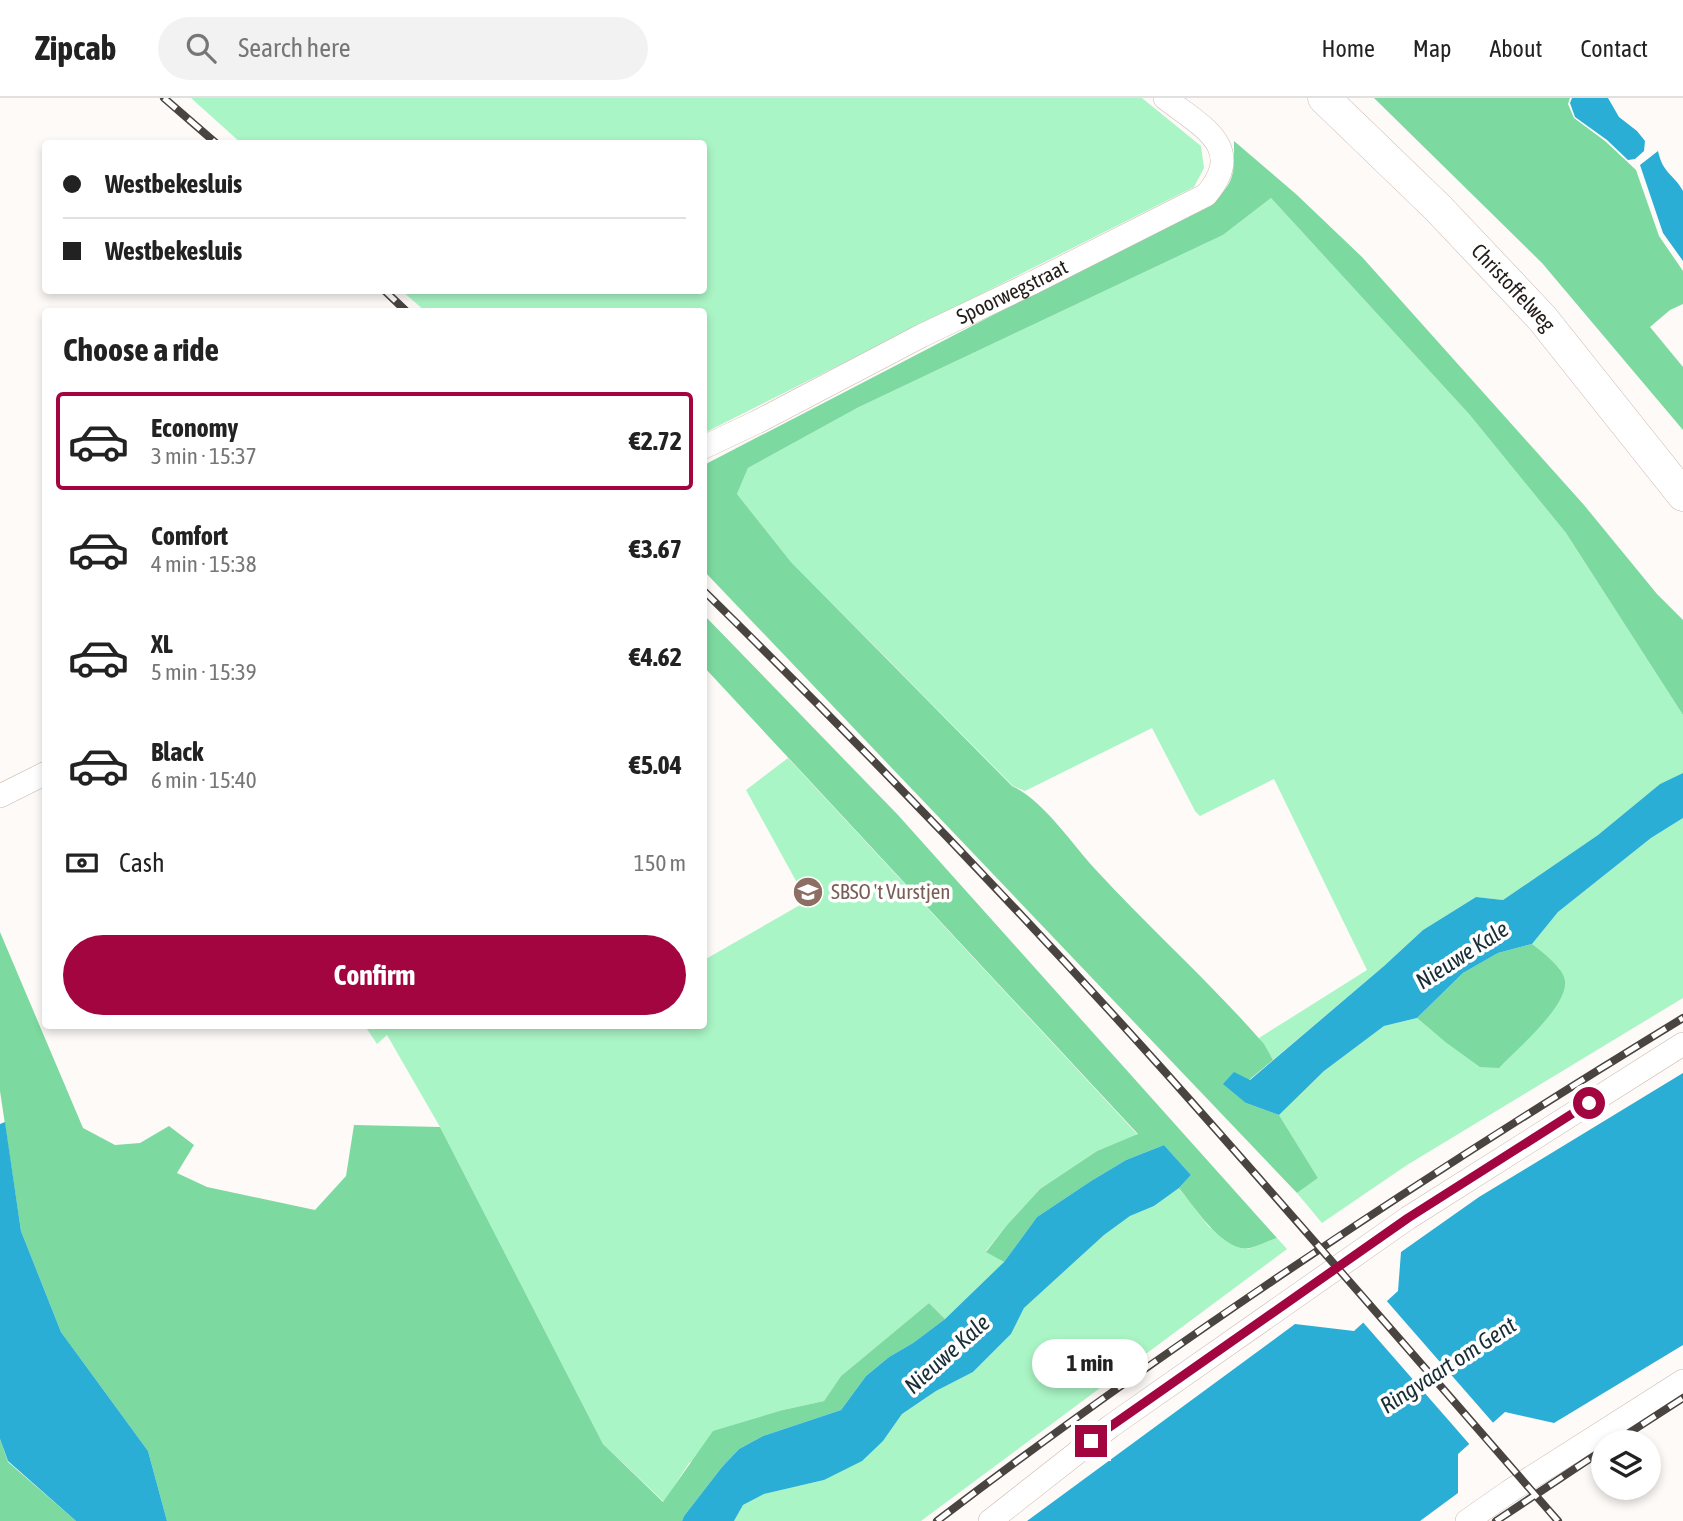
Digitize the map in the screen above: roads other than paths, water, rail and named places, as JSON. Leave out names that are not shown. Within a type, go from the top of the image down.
[{"type":"main road","name":"Christoffelweg","points":[[1324,98],[1438,208],[1542,318],[1683,495]]},
{"type":"street","name":"Spoorwegstraat","points":[[707,446],[1206,195],[1220,174],[1220,147],[1213,135],[1165,98]]},
{"type":"street","points":[[0,796],[42,775]]},
{"type":"street","points":[[990,1521],[1111,1426],[1408,1218],[1683,1044]]},
{"type":"street","points":[[1467,1521],[1683,1381]]},
{"type":"water","points":[[1572,98],[1608,98],[1619,117],[1645,141],[1644,151],[1635,159],[1628,160],[1607,140],[1575,117],[1570,103]]},
{"type":"water","points":[[1658,151],[1665,169],[1683,191],[1683,261],[1663,233],[1640,165]]},
{"type":"water","name":"Nieuwe Kale","points":[[1683,773],[1683,818],[1651,838],[1558,912],[1532,944],[1498,953],[1463,973],[1417,1018],[1384,1026],[1324,1071],[1279,1115],[1246,1103],[1223,1084],[1234,1072],[1250,1080],[1423,930],[1476,897],[1503,900],[1598,835],[1660,784]]},
{"type":"water","name":"Ringvaart om Gent","points":[[1683,1073],[1683,1345],[1554,1423],[1505,1412],[1458,1454],[1458,1493],[1420,1521],[1027,1521],[1295,1324],[1354,1331],[1398,1291],[1401,1252],[1479,1197]]},
{"type":"water","points":[[5,1122],[21,1231],[61,1332],[148,1451],[167,1521],[76,1521],[8,1461],[0,1439],[0,1124]]},
{"type":"water","name":"Nieuwe Kale","points":[[1164,1145],[1191,1175],[1179,1188],[1154,1206],[1130,1216],[1104,1235],[1024,1308],[1011,1334],[973,1372],[936,1391],[902,1414],[883,1441],[862,1461],[824,1480],[764,1494],[743,1505],[734,1521],[682,1521],[722,1467],[739,1449],[763,1436],[841,1410],[866,1376],[945,1319],[1004,1262],[1037,1217],[1126,1160]]},
{"type":"railway","points":[[164,98],[212,140]]},
{"type":"railway","points":[[388,294],[403,308]]},
{"type":"railway","points":[[707,594],[938,828],[1109,1010],[1558,1521]]},
{"type":"railway","points":[[937,1521],[1118,1388],[1304,1260],[1492,1137],[1683,1018]]},
{"type":"railway","points":[[1634,1430],[1683,1398]]},
{"type":"railway","points":[[1496,1521],[1591,1458]]},
{"type":"place","name":"SBSO 't Vurstjen","points":[[808,892]]}]
